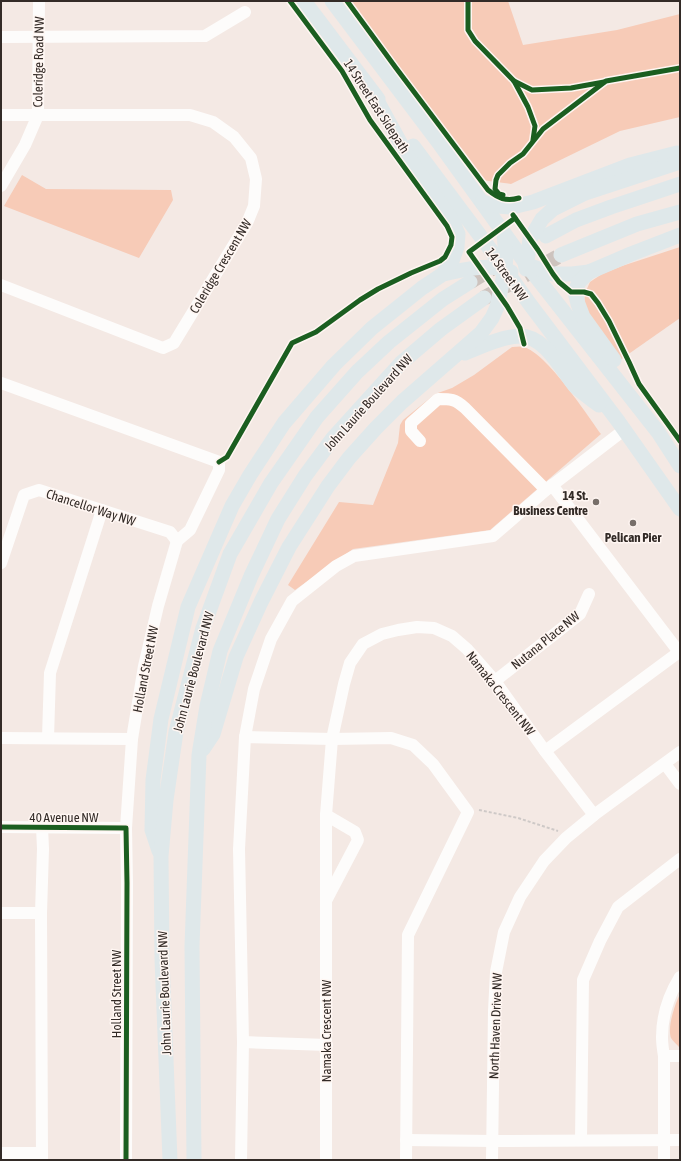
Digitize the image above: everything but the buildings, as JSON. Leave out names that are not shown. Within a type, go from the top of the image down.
[{"type":"main road","name":"14 Street NW","points":[[304,1],[488,247],[505,262],[529,303],[621,425],[680,509]]},
{"type":"main road","name":"14 Street NW","points":[[332,1],[482,202],[504,234],[526,272],[547,291],[658,432],[680,466]]},
{"type":"main road","points":[[161,856],[152,830],[153,780],[161,719],[188,607],[232,506],[250,475],[284,423],[334,365],[372,328],[422,288],[443,274],[452,261],[457,247],[458,234],[452,220],[407,154],[373,92]]},
{"type":"main road","points":[[482,202],[497,206],[512,207],[533,202],[630,165],[680,152]]},
{"type":"main road","points":[[529,303],[526,272],[530,239],[542,220],[553,209],[585,193],[680,162]]},
{"type":"main road","points":[[546,236],[576,220],[610,206],[680,184]]},
{"type":"main road","points":[[561,255],[637,224],[680,212]]},
{"type":"main road","points":[[199,755],[213,734],[236,657],[261,602],[289,547],[328,486],[349,458],[376,428],[422,384],[454,358],[481,333],[492,318],[497,308],[505,262],[504,234]]},
{"type":"main road","points":[[443,274],[505,262],[526,272],[553,274],[589,272],[680,235]]},
{"type":"main road","points":[[589,272],[579,282],[575,292],[578,304],[583,317],[616,362],[622,386]]},
{"type":"main road","name":"John Laurie Boulevard NW","points":[[170,1160],[162,959],[161,856],[166,800],[176,732],[203,628],[230,554],[270,483],[317,417],[357,372],[389,342],[443,299],[470,282]]},
{"type":"main road","name":"John Laurie Boulevard NW","points":[[194,1160],[192,946],[199,755],[207,706],[220,651],[254,569],[278,519],[301,482],[333,438],[401,363],[441,329],[484,298]]},
{"type":"main road","points":[[454,358],[502,339],[522,336],[534,339],[545,347],[577,387],[621,425]]},
{"type":"street","name":"Coleridge Road NW","points":[[1,186],[25,145],[38,116],[39,1]]},
{"type":"street","points":[[1,37],[205,36],[245,12]]},
{"type":"street","name":"Coleridge Crescent NW","points":[[1,115],[190,115],[213,122],[234,137],[251,158],[256,179],[254,206],[247,223],[174,343],[163,348],[1,285]]},
{"type":"street","points":[[1,382],[219,462],[219,470],[190,530],[177,541]]},
{"type":"street","points":[[420,441],[411,431],[411,423],[438,399],[457,401],[549,487],[679,652],[545,751]]},
{"type":"street","points":[[241,1160],[243,1042],[238,849],[245,737],[254,689],[271,639],[292,601],[336,566],[354,556],[493,536],[621,425]]},
{"type":"street","name":"Chancellor Way NW","points":[[1,563],[24,495],[39,490],[170,532],[177,541]]},
{"type":"street","points":[[48,738],[50,673],[102,510]]},
{"type":"street","name":"Holland Street NW","points":[[126,1160],[126,828],[132,739],[144,666],[158,606],[177,541]]},
{"type":"street","name":"Nutana Place NW","points":[[495,681],[580,614],[589,594]]},
{"type":"street","name":"Namaka Crescent NW","points":[[326,1160],[326,815],[332,739],[350,663],[362,644],[382,634],[417,627],[434,628],[452,636],[467,648],[495,681],[545,751],[594,815]]},
{"type":"street","points":[[245,737],[332,739],[391,738],[413,745],[433,764],[468,812],[408,935],[406,1160]]},
{"type":"street","points":[[1,738],[132,739]]},
{"type":"street","name":"North Haven Drive NW","points":[[492,1160],[494,995],[496,972],[504,932],[520,897],[544,861],[566,838],[594,815],[680,752]]},
{"type":"street","points":[[665,764],[680,784]]},
{"type":"street","name":"Namaka Crescent NW","points":[[326,815],[355,832],[358,840],[326,902]]},
{"type":"street","name":"40 Avenue NW","points":[[1,827],[126,828]]},
{"type":"street","points":[[1,1153],[42,1156],[42,827]]},
{"type":"street","points":[[581,1140],[583,980],[600,941],[618,907],[680,859]]},
{"type":"street","points":[[1,913],[41,913]]},
{"type":"street","points":[[664,1160],[664,1056],[662,1037],[666,1009],[672,990],[680,977]]},
{"type":"street","points":[[243,1042],[327,1045]]},
{"type":"street","points":[[664,1056],[680,1056]]},
{"type":"street","points":[[406,1140],[680,1140]]},
{"type":"path","points":[[464,807],[518,818],[560,832],[566,838]]},
{"type":"shaded area","points":[[346,1],[508,1],[523,45],[617,30],[680,14],[680,117],[620,131],[511,184],[481,180]]},
{"type":"shaded area","points":[[22,175],[46,189],[171,190],[173,200],[139,258],[4,206]]},
{"type":"shaded area","points":[[680,247],[680,318],[620,360],[584,307],[585,293],[590,282],[602,274],[622,266]]},
{"type":"shaded area","points":[[512,347],[524,347],[544,361],[566,385],[601,434],[490,530],[353,549],[295,590],[288,585],[339,502],[373,505],[398,443],[400,425],[403,420],[435,394],[452,388],[474,375]]},
{"type":"shaded area","points":[[680,994],[680,1048],[671,1038],[670,1028],[674,1009]]},
{"type":"tunnel","points":[[484,298],[561,255]]},
{"type":"tunnel","points":[[470,282],[499,264]]},
{"type":"cycle path","name":"14 Street East Sidepath","points":[[219,462],[227,457],[292,343],[316,332],[360,300],[378,289],[440,261],[445,257],[451,245],[452,237],[447,226],[370,120],[342,71],[290,1]]},
{"type":"cycle path","points":[[347,1],[488,190],[502,198],[510,200],[519,198]]},
{"type":"cycle path","points":[[468,1],[468,30],[475,41],[514,81],[528,107],[535,126],[533,140]]},
{"type":"cycle path","points":[[503,195],[499,194],[495,189],[498,175],[510,163],[523,154],[543,129],[606,81],[680,68]]},
{"type":"cycle path","points":[[514,81],[532,90],[571,88],[604,82]]},
{"type":"cycle path","points":[[513,215],[559,282],[571,292],[584,292],[591,294],[598,303],[609,321],[639,384],[680,441]]},
{"type":"cycle path","points":[[515,218],[469,252],[507,306],[520,328],[524,344]]},
{"type":"cycle path","points":[[1,827],[126,828],[126,1160]]},
{"type":"place","name":"14 St. Business Centre","points":[[596,502]]},
{"type":"place","name":"Pelican Pier","points":[[633,523]]}]
